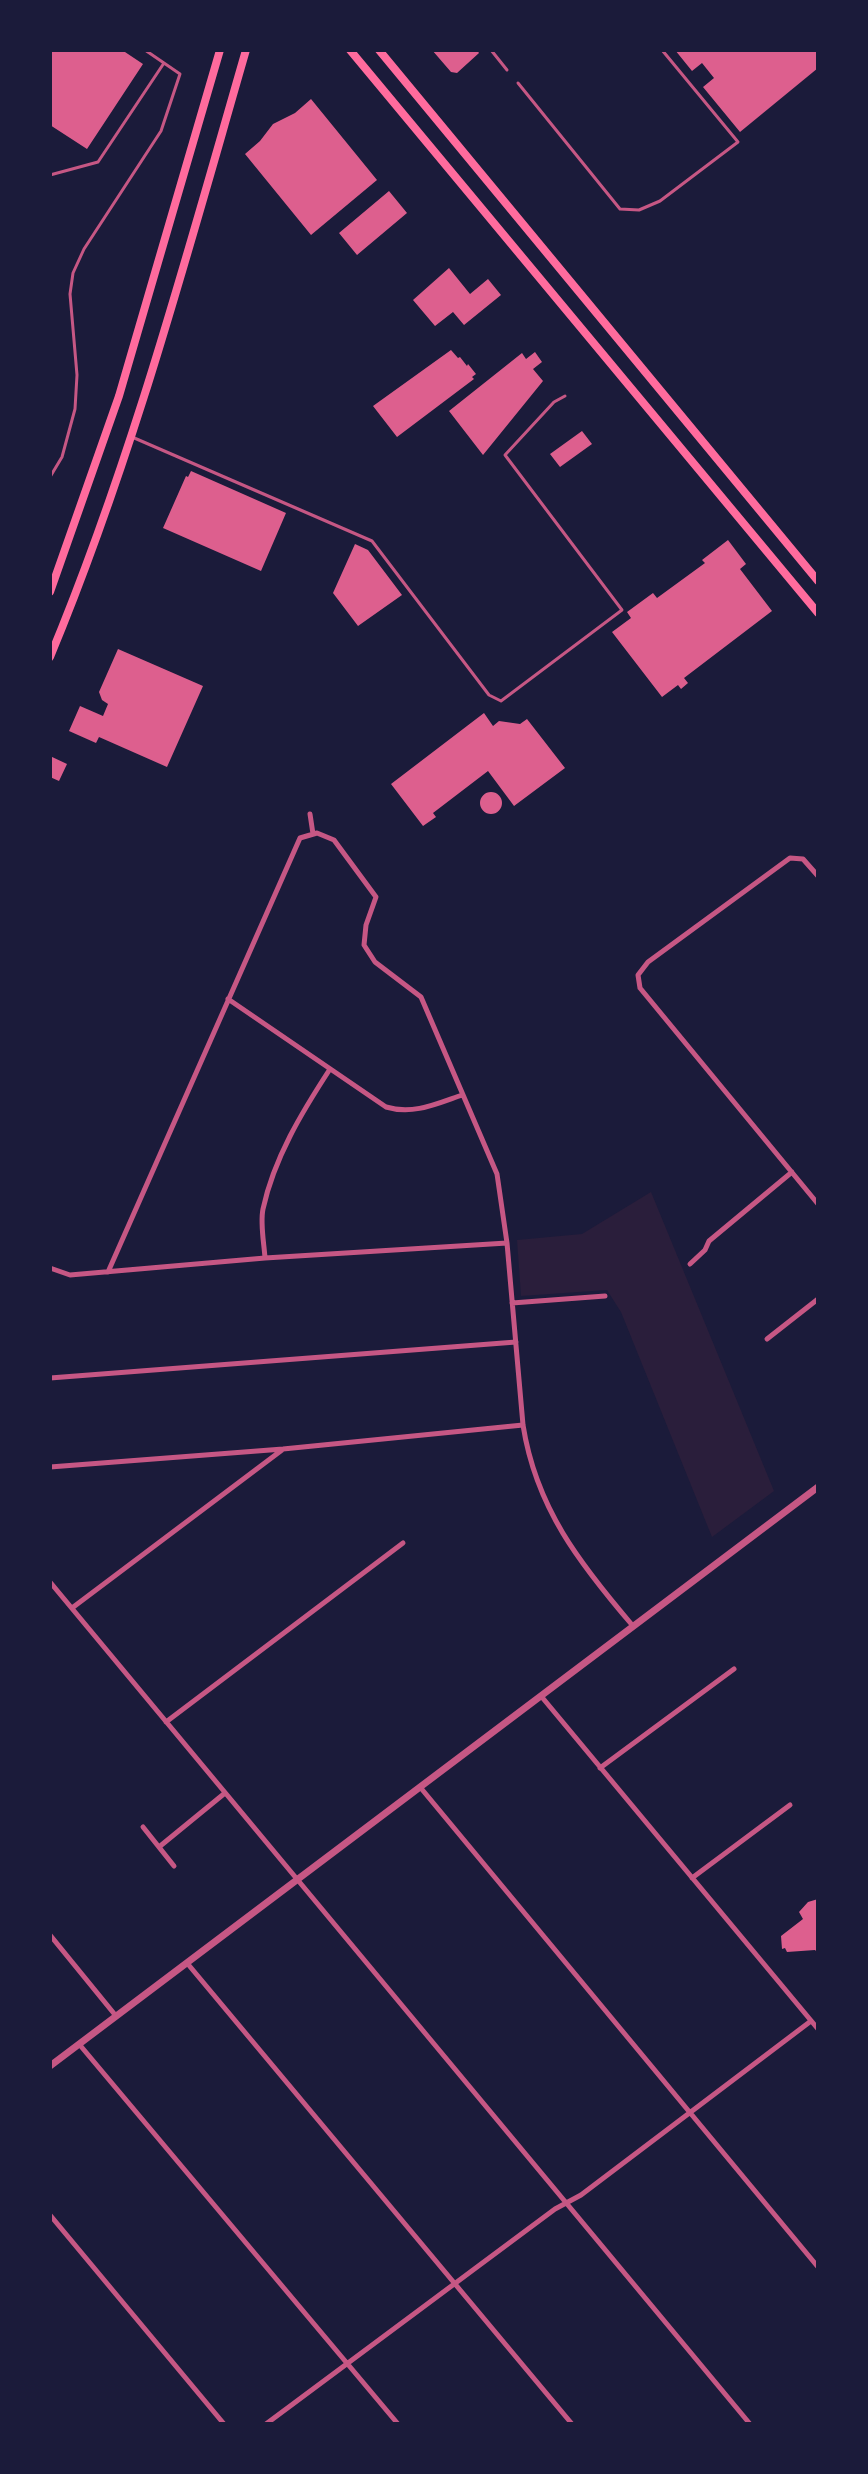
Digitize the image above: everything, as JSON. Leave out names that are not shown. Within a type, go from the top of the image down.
[{"type":"main road","points":[[50,592],[119,396],[220,50]]},
{"type":"main road","points":[[50,657],[90,557],[132,437],[246,50]]},
{"type":"main road","points":[[350,50],[818,613]]},
{"type":"main road","points":[[379,50],[818,581]]},
{"type":"street","points":[[310,814],[313,834]]},
{"type":"street","points":[[108,1272],[300,838],[317,833],[334,840],[376,897],[366,925],[364,945],[375,962],[421,997],[497,1174],[528,1455],[560,1531],[593,1578],[633,1626]]},
{"type":"street","points":[[818,876],[803,859],[790,858],[648,962],[638,975],[640,988],[818,1204]]},
{"type":"street","points":[[228,999],[386,1107],[399,1111],[419,1110],[462,1095]]},
{"type":"street","points":[[265,1258],[262,1211],[301,1113],[330,1069]]},
{"type":"street","points":[[690,1264],[705,1250],[709,1241],[792,1172]]},
{"type":"street","points":[[50,1268],[70,1275],[265,1258],[507,1243]]},
{"type":"street","points":[[512,1303],[605,1296]]},
{"type":"street","points":[[767,1339],[818,1299]]},
{"type":"street","points":[[50,1378],[516,1342]]},
{"type":"street","points":[[50,1467],[283,1449],[523,1425]]},
{"type":"street","points":[[72,1608],[283,1449]]},
{"type":"street","points":[[50,2066],[818,1487]]},
{"type":"street","points":[[166,1722],[403,1543]]},
{"type":"street","points":[[50,1582],[750,2424]]},
{"type":"street","points":[[600,1768],[734,1669]]},
{"type":"street","points":[[541,1696],[818,2029]]},
{"type":"street","points":[[420,1787],[818,2267]]},
{"type":"street","points":[[159,1847],[225,1793]]},
{"type":"street","points":[[692,1878],[790,1805]]},
{"type":"street","points":[[143,1827],[174,1866]]},
{"type":"street","points":[[50,1935],[116,2016]]},
{"type":"street","points":[[187,1963],[572,2424]]},
{"type":"street","points":[[266,2424],[455,2283],[581,2195],[811,2021]]},
{"type":"street","points":[[79,2044],[398,2424]]},
{"type":"street","points":[[50,2215],[224,2424]]},
{"type":"street","points":[[812,2260],[818,2254]]},
{"type":"lane","points":[[50,477],[62,457],[75,409],[77,375],[70,294],[73,273],[84,249],[161,131],[180,74],[145,50]]},
{"type":"lane","points":[[491,50],[507,70]]},
{"type":"lane","points":[[518,83],[620,209],[639,210],[660,201],[738,142],[662,50]]},
{"type":"lane","points":[[50,175],[98,162],[164,63]]},
{"type":"lane","points":[[132,437],[372,541],[488,693],[501,701],[622,610],[505,455],[554,402],[565,396]]},
{"type":"shaded area","points":[[651,1192],[774,1491],[712,1537],[621,1312],[607,1290],[521,1296],[517,1240],[582,1234]]},
{"type":"building","points":[[50,50],[122,50],[143,64],[87,149],[50,125]]},
{"type":"building","points":[[432,50],[477,50],[479,53],[457,73],[451,72]]},
{"type":"building","points":[[675,50],[818,50],[818,68],[740,132],[703,87],[714,78],[702,63],[692,71]]},
{"type":"building","points":[[311,99],[377,180],[311,235],[245,154],[273,124],[295,113]]},
{"type":"building","points":[[389,191],[407,213],[357,255],[339,233]]},
{"type":"building","points":[[449,268],[470,294],[488,279],[501,295],[464,325],[453,312],[435,326],[413,300]]},
{"type":"building","points":[[451,350],[476,374],[472,377],[474,379],[397,437],[373,406]]},
{"type":"building","points":[[535,352],[542,362],[533,369],[543,381],[483,455],[449,411],[522,353],[526,359]]},
{"type":"building","points":[[582,431],[592,444],[560,467],[550,454]]},
{"type":"building","points":[[191,471],[286,513],[261,571],[163,528]]},
{"type":"building","points":[[728,540],[746,564],[740,569],[772,611],[684,678],[688,683],[681,689],[678,685],[662,697],[612,632],[631,618],[627,612],[653,593],[657,598],[705,563],[702,560]]},
{"type":"building","points":[[355,544],[368,550],[402,595],[358,626],[333,593]]},
{"type":"building","points":[[118,649],[203,686],[167,767],[99,737],[96,743],[69,731],[80,706],[103,716],[108,704],[99,692]]},
{"type":"building","points":[[484,713],[493,726],[499,721],[520,724],[527,719],[565,768],[514,806],[488,771],[433,813],[436,817],[423,826],[391,784]]},
{"type":"building","points":[[50,756],[67,764],[59,781],[50,777]]},
{"type":"building","points":[[491,792],[499,795],[502,803],[499,811],[491,814],[483,811],[480,803],[483,795]]},
{"type":"building","points":[[818,1899],[818,1953],[815,1950],[787,1952],[785,1948],[782,1949],[781,1936],[803,1919],[799,1912],[808,1902]]}]
